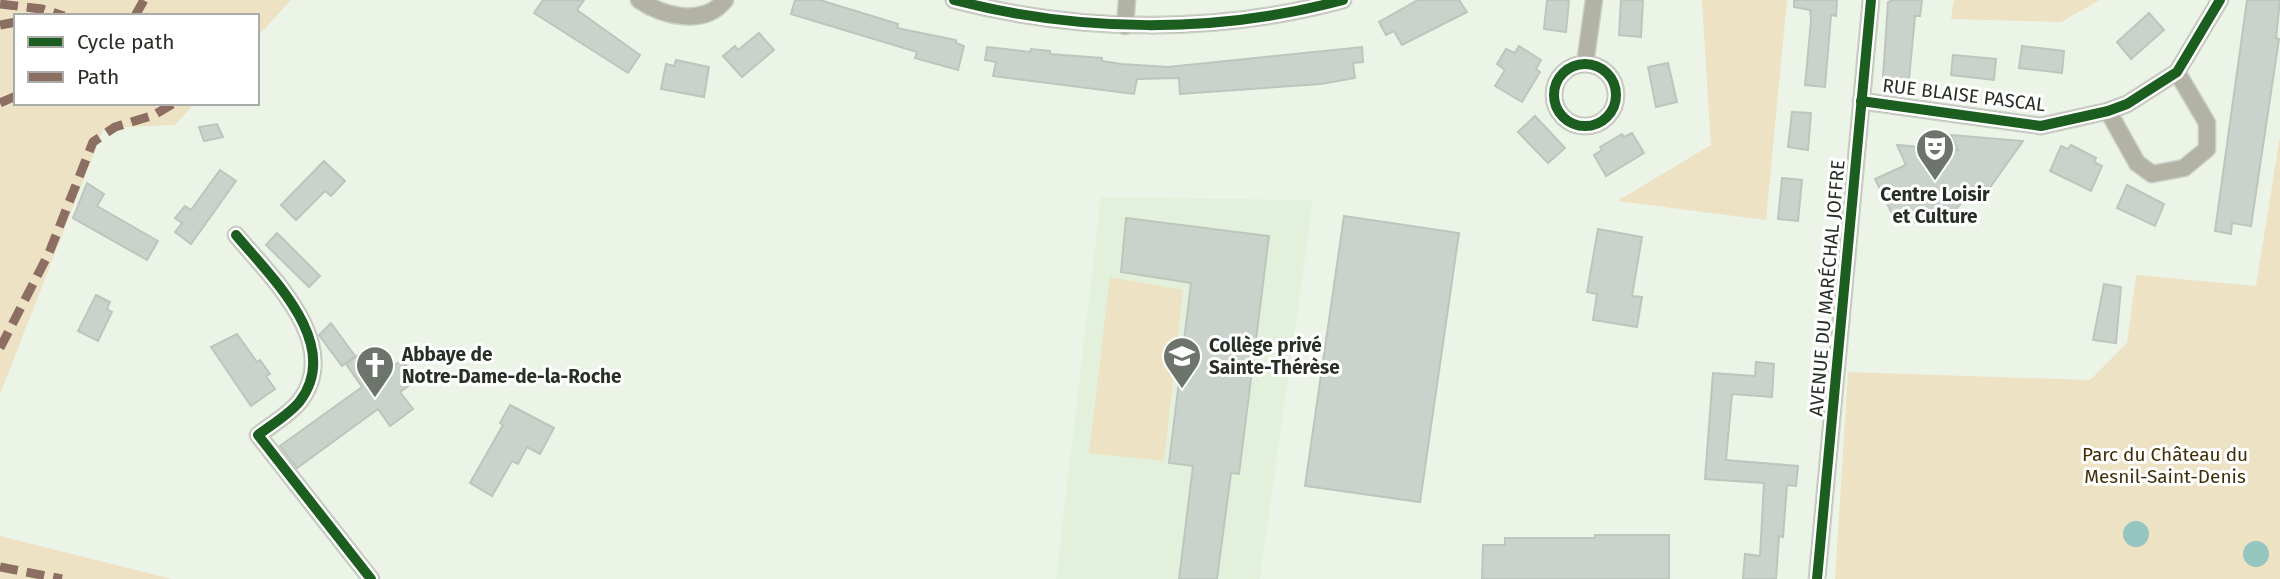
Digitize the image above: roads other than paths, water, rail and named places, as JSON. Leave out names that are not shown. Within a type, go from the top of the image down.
[{"type":"street","points":[[639,0],[657,12],[695,17],[720,7],[725,0]]},
{"type":"street","points":[[954,0],[1004,13],[1125,26],[1234,21],[1343,0]]},
{"type":"street","points":[[1125,26],[1127,0]]},
{"type":"street","points":[[1585,64],[1594,0]]},
{"type":"street","name":"AVENUE DU MARÉCHAL JOFFRE","points":[[1817,579],[1871,0]]},
{"type":"street","name":"RUE BLAISE PASCAL","points":[[1861,101],[2041,126],[2108,111],[2127,104],[2177,72],[2220,0]]},
{"type":"street","points":[[2108,111],[2137,163],[2152,174],[2184,168],[2207,149],[2207,123],[2177,72]]},
{"type":"street","points":[[236,235],[298,309],[315,361],[311,384],[298,404],[258,435],[371,579]]},
{"type":"water","points":[[2136,521],[2145,525],[2149,534],[2145,543],[2136,547],[2127,543],[2123,534],[2127,525]]},
{"type":"water","points":[[2256,541],[2265,545],[2269,554],[2265,563],[2256,567],[2247,563],[2243,554],[2247,545]]},
{"type":"place","name":"Centre Loisir et Culture","points":[[1935,182]]},
{"type":"place","name":"Collège privé Sainte-Thérèse","points":[[1182,390]]},
{"type":"place","name":"Abbaye de Notre-Dame-de-la-Roche","points":[[375,399]]},
{"type":"park label","name":"Parc du Château du Mesnil-Saint-Denis","points":[[2165,465]]}]
